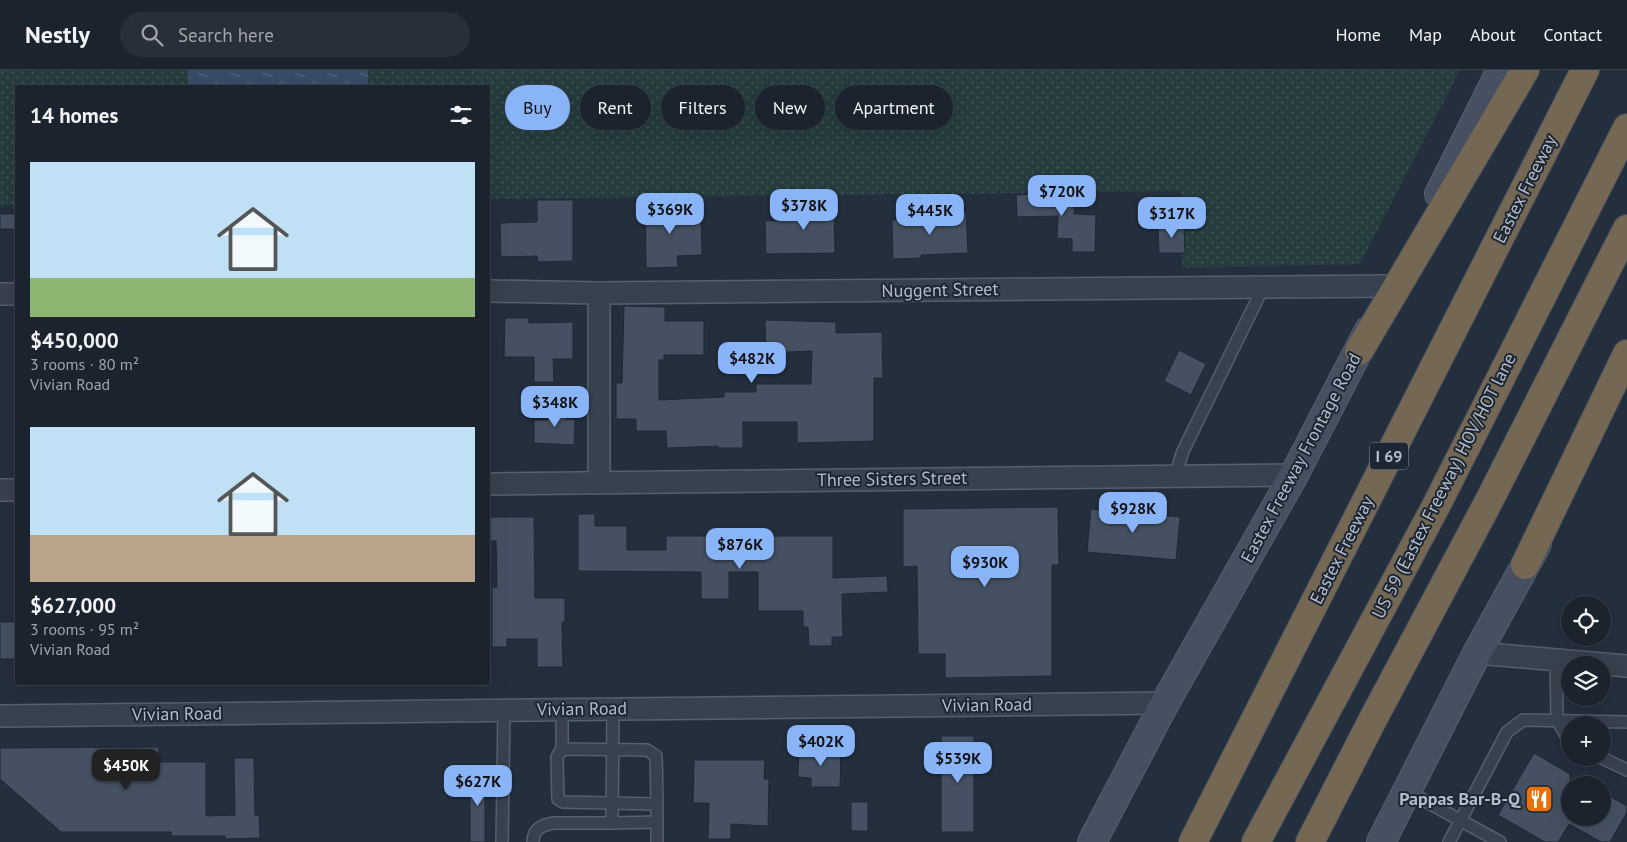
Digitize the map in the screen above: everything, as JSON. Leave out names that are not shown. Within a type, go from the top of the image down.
[{"type":"highway","points":[[1359,351],[1525,70]]},
{"type":"highway","name":"Eastex Freeway","points":[[1193,842],[1586,70]]},
{"type":"highway","name":"US 59 (Eastex Freeway) HOV/HOT lane","points":[[1256,842],[1436,506],[1627,128]]},
{"type":"highway","points":[[1310,842],[1490,499],[1627,229]]},
{"type":"highway","points":[[1525,565],[1627,354]]},
{"type":"main road","name":"Eastex Freeway Frontage Road","points":[[1092,842],[1165,703],[1294,475],[1501,70]]},
{"type":"main road","points":[[1381,842],[1478,653],[1627,378]]},
{"type":"street","name":"Nuggent Street","points":[[490,291],[599,293],[1392,286]]},
{"type":"street","points":[[599,293],[599,483]]},
{"type":"street","points":[[0,294],[15,294]]},
{"type":"street","name":"Three Sisters Street","points":[[490,484],[1294,475]]},
{"type":"street","points":[[0,490],[15,490]]},
{"type":"street","points":[[1478,653],[1627,666]]},
{"type":"street","name":"Vivian Road","points":[[0,716],[1165,703]]},
{"type":"lane","points":[[1175,476],[1183,451],[1258,298],[1261,287]]},
{"type":"lane","points":[[1556,660],[1557,720],[1561,727]]},
{"type":"lane","points":[[562,709],[562,749],[557,757],[558,799],[563,802],[657,804]]},
{"type":"lane","points":[[612,823],[613,709]]},
{"type":"lane","points":[[502,842],[504,710]]},
{"type":"lane","points":[[1449,842],[1507,732],[1523,720],[1627,722]]},
{"type":"lane","points":[[562,749],[646,750],[656,756],[657,842]]},
{"type":"lane","points":[[1611,762],[1627,770]]},
{"type":"lane","points":[[1407,791],[1500,842]]},
{"type":"lane","points":[[532,842],[532,838],[538,828],[554,823],[657,822]]},
{"type":"green space","points":[[0,70],[1460,70],[1360,264],[1182,268],[1181,191],[490,199],[490,85],[15,85],[15,205],[0,205]]},
{"type":"water","points":[[188,70],[368,70],[368,85],[188,85]]},
{"type":"building","points":[[1059,190],[1075,191],[1074,214],[1096,215],[1095,252],[1072,252],[1072,239],[1057,238],[1058,216],[1017,217],[1016,195],[1059,193]]},
{"type":"building","points":[[537,200],[573,200],[573,261],[538,262],[537,256],[501,257],[500,223],[537,222]]},
{"type":"building","points":[[834,201],[835,253],[766,254],[765,221],[800,220],[799,202]]},
{"type":"building","points":[[645,203],[680,203],[680,216],[701,216],[702,255],[677,256],[678,267],[646,268]]},
{"type":"building","points":[[966,212],[968,253],[921,255],[921,258],[893,259],[892,220],[940,218],[940,213]]},
{"type":"building","points":[[0,214],[15,214],[15,229],[0,229]]},
{"type":"building","points":[[1158,225],[1184,225],[1185,253],[1159,253]]},
{"type":"building","points":[[624,306],[665,307],[665,321],[704,321],[704,355],[664,355],[664,360],[659,360],[659,400],[724,397],[724,392],[756,392],[756,384],[811,384],[812,351],[766,353],[765,320],[836,322],[836,333],[882,332],[883,378],[874,378],[874,441],[797,443],[797,422],[743,422],[743,448],[718,448],[718,446],[667,448],[666,431],[636,431],[636,419],[616,419],[616,383],[622,383]]},
{"type":"building","points":[[505,318],[529,318],[529,323],[573,322],[573,359],[553,359],[554,382],[534,382],[534,357],[504,357]]},
{"type":"building","points":[[1179,350],[1206,364],[1191,395],[1164,381]]},
{"type":"building","points":[[547,407],[567,408],[566,419],[575,419],[574,445],[534,443],[534,420],[547,420]]},
{"type":"building","points":[[1058,507],[1059,565],[1052,565],[1052,676],[945,678],[945,654],[918,654],[917,566],[903,567],[903,509]]},
{"type":"building","points":[[1091,509],[1180,517],[1176,560],[1087,552]]},
{"type":"building","points":[[578,514],[595,514],[595,526],[627,526],[627,550],[666,550],[666,536],[833,536],[833,578],[887,576],[888,592],[842,594],[843,637],[832,637],[832,646],[809,646],[808,627],[803,627],[803,611],[758,611],[758,572],[729,572],[729,599],[701,599],[701,572],[578,571]]},
{"type":"building","points":[[490,517],[534,517],[535,598],[565,598],[565,622],[562,622],[563,667],[537,667],[537,639],[507,639],[507,647],[492,647],[492,587],[497,587],[496,541],[490,541]]},
{"type":"building","points":[[0,622],[15,622],[15,659],[0,659]]},
{"type":"building","points":[[941,736],[974,736],[974,832],[941,832]]},
{"type":"building","points":[[159,747],[159,762],[206,762],[206,816],[235,815],[234,758],[254,758],[255,815],[259,815],[260,838],[225,839],[225,836],[171,836],[171,832],[61,832],[0,779],[0,748]]},
{"type":"building","points":[[799,748],[841,749],[840,787],[811,787],[811,778],[798,777]]},
{"type":"building","name":"Pappas Bar-B-Q","points":[[1534,753],[1570,774],[1570,776],[1561,776],[1561,826],[1568,826],[1558,842],[1545,842],[1498,815]]},
{"type":"building","points":[[694,760],[765,760],[764,779],[769,779],[768,826],[731,824],[731,839],[708,839],[709,803],[693,803]]},
{"type":"building","points":[[470,772],[485,772],[485,842],[470,842]]},
{"type":"building","name":"Pappas Bar-B-Q","points":[[1611,797],[1627,806],[1627,812],[1610,842],[1601,842],[1573,826],[1611,826]]},
{"type":"building","points":[[851,802],[868,802],[868,831],[851,831]]},
{"type":"place","name":"Pappas Bar-B-Q","points":[[1539,799]]}]
